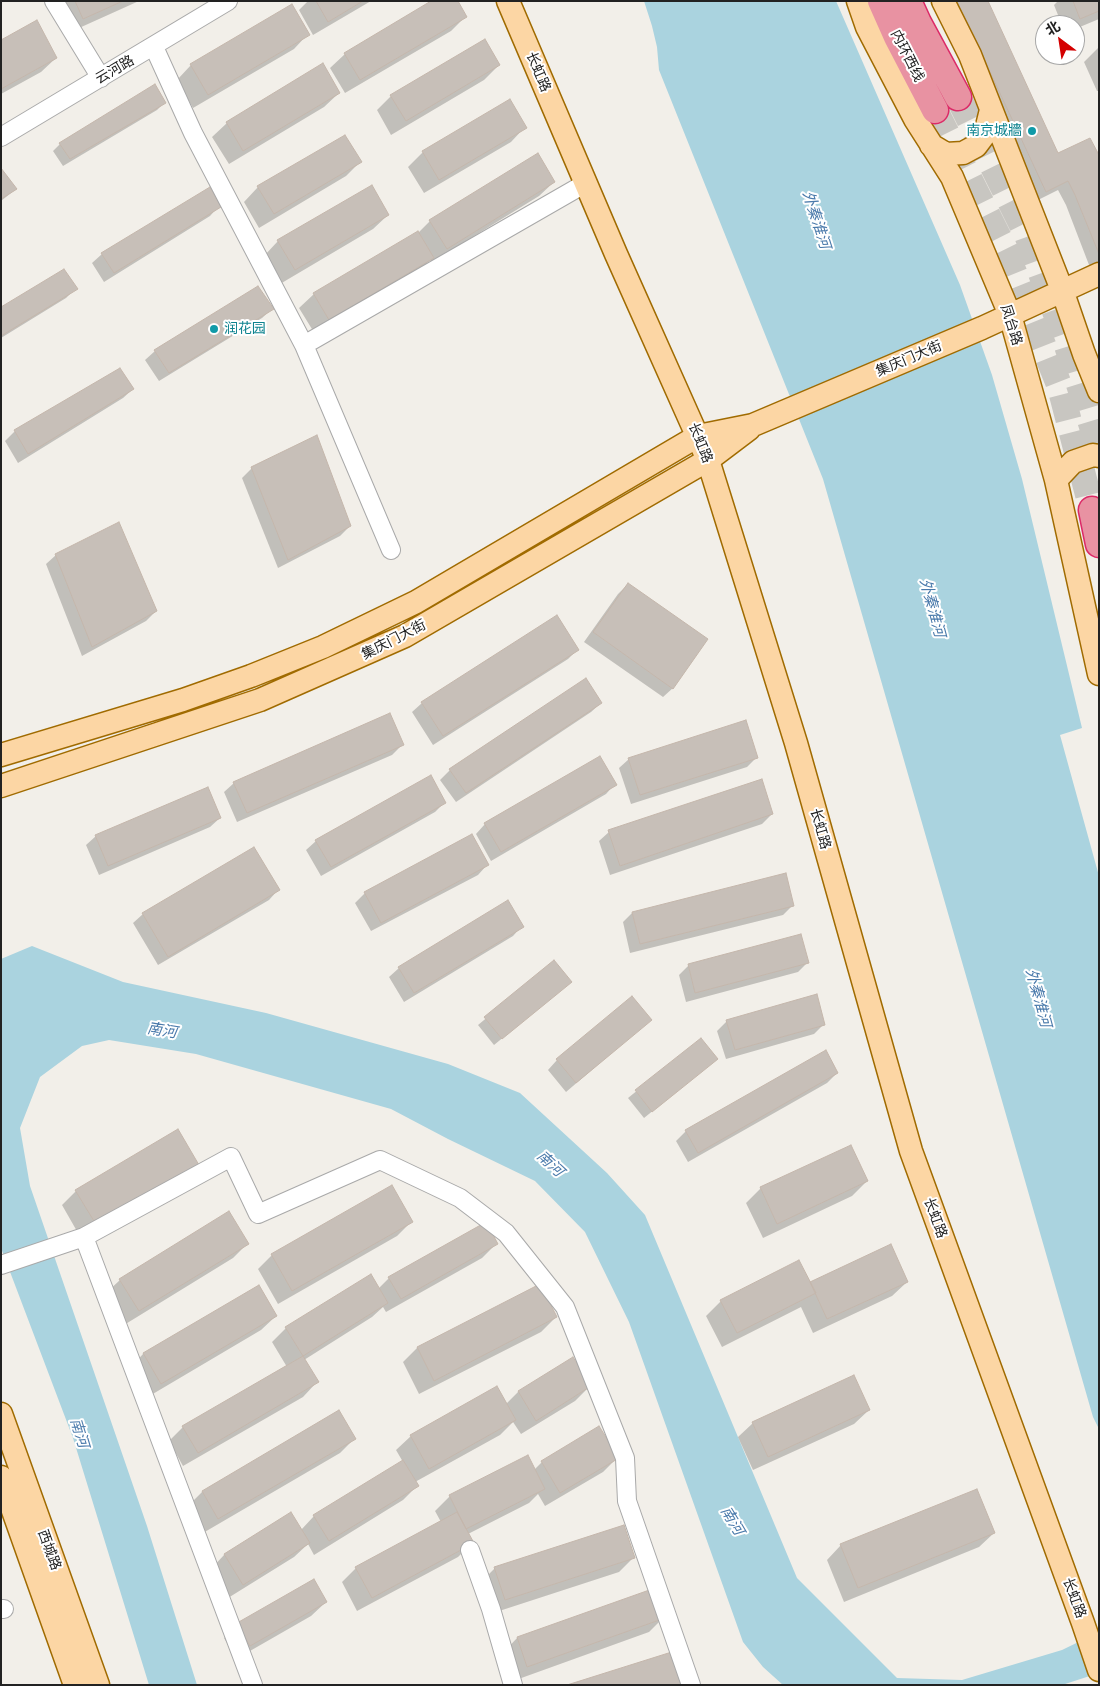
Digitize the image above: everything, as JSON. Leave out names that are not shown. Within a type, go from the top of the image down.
[{"type":"highway","name":"内环西线","points":[[880,1],[896,37],[935,110]]},
{"type":"highway","name":"内环西线","points":[[908,1],[958,96]]},
{"type":"highway","points":[[1092,510],[1099,544]]},
{"type":"main road","name":"长虹路","points":[[508,1],[586,184],[708,460],[796,743],[911,1151],[1099,1670]]},
{"type":"main road","name":"凤台路","points":[[858,1],[867,27],[915,119],[952,178],[1010,315],[1056,480],[1099,674]]},
{"type":"main road","points":[[943,1],[970,55],[1062,290],[1099,391]]},
{"type":"main road","points":[[932,145],[946,154],[963,153],[976,146],[985,134],[991,110]]},
{"type":"main road","name":"集庆门大街","points":[[1,755],[183,700],[251,676],[323,647],[416,602],[698,436],[759,423],[982,328],[1099,274]]},
{"type":"main road","name":"集庆门大街","points":[[2,786],[260,700],[406,636],[708,460],[759,423]]},
{"type":"main road","points":[[1056,480],[1073,462],[1093,455],[1099,456]]},
{"type":"main road","name":"西城路","points":[[1,1414],[98,1685]]},
{"type":"main road","name":"西城路","points":[[1,1478],[75,1685]]},
{"type":"street","points":[[54,1],[101,78]]},
{"type":"street","name":"云河路","points":[[1,137],[228,1]]},
{"type":"street","points":[[154,47],[193,133],[304,345],[391,550]]},
{"type":"street","points":[[304,345],[586,184]]},
{"type":"street","points":[[1,1265],[84,1237],[231,1157],[258,1214],[380,1160],[460,1198],[506,1233],[565,1307],[625,1458],[627,1501],[691,1685]]},
{"type":"street","points":[[84,1237],[253,1685]]},
{"type":"street","points":[[470,1550],[491,1609],[513,1685]]},
{"type":"water","name":"外秦淮河","points":[[644,1],[836,1],[960,285],[992,375],[1022,479],[1082,728],[1060,735],[1099,876],[1099,1429],[1093,1417],[823,479],[659,70],[657,47]]},
{"type":"water","name":"南河","points":[[32,946],[123,982],[266,1013],[448,1064],[520,1093],[607,1173],[645,1215],[797,1578],[897,1678],[962,1680],[1062,1650],[1099,1632],[1099,1673],[1062,1685],[783,1685],[763,1667],[743,1642],[629,1322],[585,1232],[535,1181],[391,1109],[196,1054],[109,1040],[82,1046],[40,1077],[20,1128],[30,1186],[147,1526],[197,1685],[149,1685],[73,1438],[1,1248],[1,959]]},
{"type":"building","points":[[75,1],[123,1],[83,19]]},
{"type":"building","points":[[316,1],[363,1],[328,22]]},
{"type":"building","points":[[431,1],[458,1],[467,17],[360,80],[344,53]]},
{"type":"building","name":"南京城牆","points":[[957,1],[988,1],[1058,153],[1090,138],[1099,155],[1099,254],[1068,181],[1046,192]]},
{"type":"building","points":[[1073,1],[1099,1],[1099,11],[1085,17],[1085,15],[1078,15]]},
{"type":"building","points":[[292,4],[310,35],[208,95],[190,64]]},
{"type":"building","points":[[37,20],[57,58],[1,89],[1,40]]},
{"type":"building","points":[[485,39],[500,65],[406,121],[390,95]]},
{"type":"building","points":[[323,63],[340,93],[243,151],[226,122]]},
{"type":"building","points":[[155,84],[166,103],[70,159],[59,143]]},
{"type":"building","points":[[510,99],[527,128],[439,180],[422,151]]},
{"type":"building","points":[[345,135],[362,162],[274,214],[257,186]]},
{"type":"building","points":[[538,153],[555,182],[447,249],[429,220]]},
{"type":"building","points":[[1,168],[17,189],[1,199]]},
{"type":"building","points":[[372,185],[389,215],[295,270],[277,240]]},
{"type":"building","points":[[210,187],[221,207],[114,273],[101,253]]},
{"type":"building","points":[[418,231],[434,258],[329,320],[313,293]]},
{"type":"building","points":[[64,269],[78,289],[1,336],[1,307]]},
{"type":"building","name":"润花园","points":[[258,286],[274,309],[169,373],[154,350]]},
{"type":"building","points":[[120,368],[134,389],[28,454],[14,430]]},
{"type":"building","points":[[317,435],[351,526],[288,560],[251,467]]},
{"type":"building","points":[[119,522],[157,611],[92,647],[55,554]]},
{"type":"building","points":[[628,583],[708,639],[673,689],[593,632]]},
{"type":"building","points":[[557,615],[579,650],[443,736],[421,702]]},
{"type":"building","points":[[586,678],[602,703],[466,793],[449,769]]},
{"type":"building","points":[[390,713],[404,745],[247,813],[233,782]]},
{"type":"building","points":[[746,720],[758,758],[640,795],[628,758]]},
{"type":"building","points":[[600,756],[617,785],[501,852],[484,823]]},
{"type":"building","points":[[431,775],[446,803],[331,867],[315,840]]},
{"type":"building","points":[[762,779],[773,814],[620,866],[608,830]]},
{"type":"building","points":[[208,787],[221,818],[108,866],[95,835]]},
{"type":"building","points":[[472,834],[489,865],[381,923],[364,892]]},
{"type":"building","points":[[254,847],[280,890],[168,957],[142,913]]},
{"type":"building","points":[[786,873],[794,906],[640,944],[632,912]]},
{"type":"building","points":[[508,900],[524,927],[414,993],[398,967]]},
{"type":"building","points":[[801,934],[809,963],[695,993],[688,964]]},
{"type":"building","points":[[554,960],[572,982],[502,1039],[484,1017]]},
{"type":"building","points":[[817,994],[825,1025],[735,1050],[726,1020]]},
{"type":"building","points":[[632,996],[652,1020],[576,1083],[556,1059]]},
{"type":"building","points":[[701,1038],[718,1059],[652,1112],[635,1090]]},
{"type":"building","points":[[826,1050],[838,1073],[698,1153],[685,1130]]},
{"type":"building","points":[[178,1129],[199,1165],[97,1226],[75,1190]]},
{"type":"building","points":[[851,1145],[868,1181],[777,1224],[760,1187]]},
{"type":"building","points":[[392,1185],[413,1222],[292,1291],[271,1254]]},
{"type":"building","points":[[229,1211],[249,1244],[139,1311],[119,1279]]},
{"type":"building","points":[[486,1222],[498,1244],[401,1299],[388,1277]]},
{"type":"building","points":[[891,1244],[908,1282],[827,1319],[810,1282]]},
{"type":"building","points":[[799,1260],[816,1293],[737,1333],[720,1300]]},
{"type":"building","points":[[371,1274],[388,1303],[303,1356],[285,1327]]},
{"type":"building","points":[[540,1284],[557,1317],[434,1381],[417,1347]]},
{"type":"building","points":[[259,1285],[277,1316],[161,1384],[143,1353]]},
{"type":"building","points":[[303,1356],[319,1382],[198,1453],[182,1426]]},
{"type":"building","points":[[573,1357],[591,1386],[536,1421],[518,1391]]},
{"type":"building","points":[[854,1375],[870,1410],[768,1457],[752,1422]]},
{"type":"building","points":[[497,1386],[516,1420],[429,1469],[410,1435]]},
{"type":"building","points":[[339,1410],[356,1439],[218,1519],[202,1491]]},
{"type":"building","points":[[599,1426],[619,1458],[560,1493],[541,1461]]},
{"type":"building","points":[[528,1455],[545,1489],[466,1529],[449,1495]]},
{"type":"building","points":[[403,1460],[419,1486],[329,1541],[313,1515]]},
{"type":"building","points":[[977,1489],[995,1533],[858,1588],[840,1544]]},
{"type":"building","points":[[291,1512],[310,1543],[243,1585],[224,1554]]},
{"type":"building","points":[[457,1512],[474,1543],[372,1598],[355,1567]]},
{"type":"building","points":[[624,1525],[635,1558],[505,1600],[494,1567]]},
{"type":"building","points":[[314,1579],[327,1602],[250,1646],[237,1623]]},
{"type":"building","points":[[655,1588],[665,1618],[527,1667],[517,1637]]},
{"type":"building","points":[[678,1650],[689,1685],[567,1685]]},
{"type":"tunnel","points":[[958,97],[1027,235],[1064,336],[1099,449]]},
{"type":"tunnel","points":[[935,110],[1005,250],[1060,387],[1092,510]]},
{"type":"place","name":"南京城牆","points":[[1032,131]]},
{"type":"place","name":"润花园","points":[[214,329]]}]
